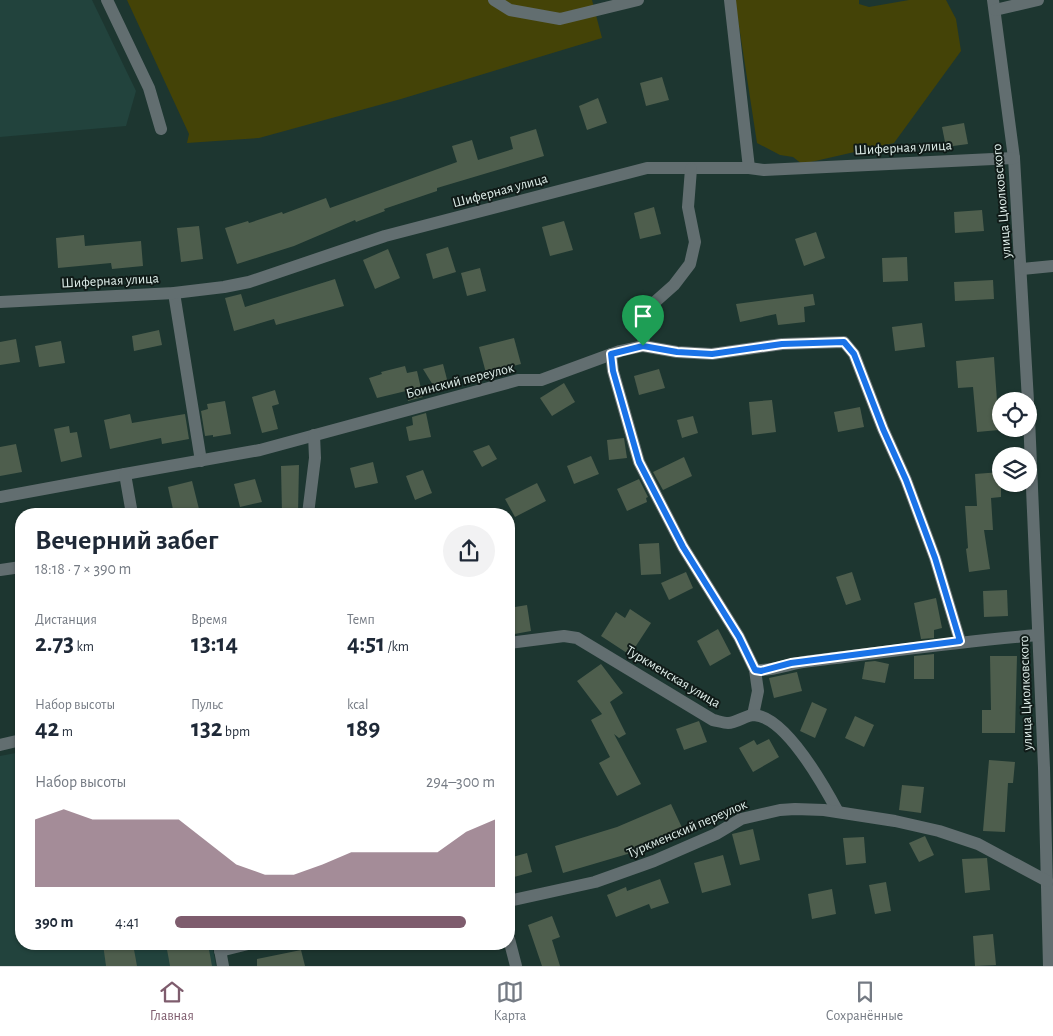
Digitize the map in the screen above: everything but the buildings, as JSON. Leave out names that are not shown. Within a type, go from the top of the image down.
[{"type":"street","points":[[107,0],[149,88],[161,129]]},
{"type":"street","points":[[494,0],[510,10],[560,19],[638,0]]},
{"type":"street","points":[[730,0],[749,168]]},
{"type":"street","points":[[994,5],[1038,0]]},
{"type":"street","name":"улица Циолковского","points":[[994,5],[1014,158],[1022,269],[1028,392]]},
{"type":"street","name":"Шиферная улица","points":[[0,302],[174,293],[248,282],[385,236],[647,168],[749,168],[764,170],[1014,158]]},
{"type":"street","points":[[643,346],[645,325],[656,301],[674,285],[690,264],[695,242],[688,207],[691,169]]},
{"type":"street","points":[[1022,269],[1053,266]]},
{"type":"street","points":[[174,293],[200,461]]},
{"type":"street","name":"Боинский переулок","points":[[0,497],[260,450],[518,380],[547,378],[611,354],[643,346],[677,352],[712,354],[782,344],[844,342],[854,354],[877,415],[906,480],[935,558],[960,641]]},
{"type":"street","points":[[611,354],[613,371],[639,462],[683,547],[739,637],[755,670],[758,691],[753,715],[768,718],[793,742],[817,775],[838,812]]},
{"type":"street","points":[[309,508],[315,458],[314,435]]},
{"type":"street","name":"улица Циолковского","points":[[1030,437],[1038,635],[1048,768],[1047,881],[1049,966]]},
{"type":"street","points":[[125,474],[131,508]]},
{"type":"street","points":[[0,570],[15,568]]},
{"type":"street","points":[[755,670],[761,671],[791,663],[960,641],[1038,635]]},
{"type":"street","name":"Туркменская улица","points":[[515,642],[564,636],[577,638],[713,720],[729,723],[753,715]]},
{"type":"street","points":[[0,744],[15,741]]},
{"type":"street","name":"Туркменский переулок","points":[[515,900],[595,882],[654,861],[716,834],[741,819],[780,810],[838,812],[895,821],[947,833],[978,844],[1047,881]]},
{"type":"street","points":[[221,950],[224,966]]},
{"type":"street","points":[[512,950],[516,966]]},
{"type":"shaded area","points":[[0,0],[92,0],[136,91],[126,126],[0,137]]},
{"type":"shaded area","points":[[127,0],[592,0],[602,38],[401,99],[259,138],[187,143],[189,134]]},
{"type":"shaded area","points":[[735,0],[859,0],[859,4],[869,7],[909,0],[946,0],[956,19],[961,51],[894,143],[802,164],[793,157],[780,155],[757,143]]},
{"type":"shaded area","points":[[15,753],[15,950],[213,950],[216,966],[0,966],[0,756]]},
{"type":"route","points":[[844,342],[854,354],[871,401],[906,480],[935,558],[960,641],[872,654],[791,663],[761,671],[755,670],[739,637],[683,547],[639,462],[613,371],[611,354],[643,346],[677,352],[712,354],[782,344],[844,342]]}]
